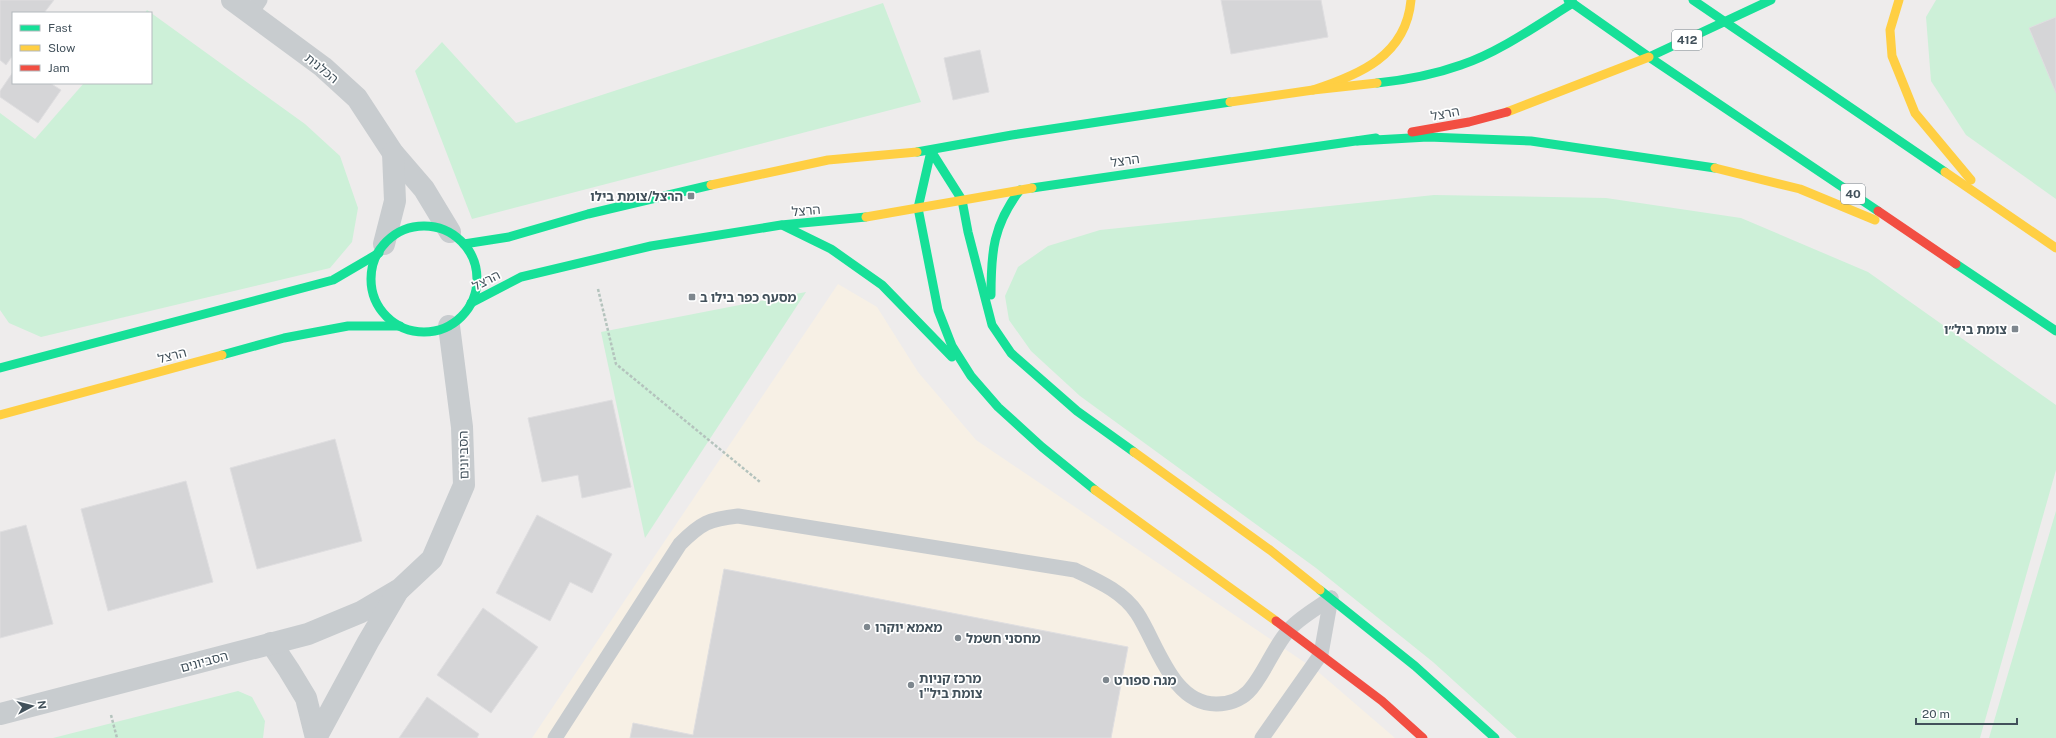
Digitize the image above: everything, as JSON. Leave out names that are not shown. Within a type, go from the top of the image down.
[{"type":"main road","points":[[1313,90],[1360,73],[1384,55],[1402,35],[1411,8],[1411,0]]},
{"type":"main road","points":[[1693,0],[1724,23],[2056,248]]},
{"type":"main road","name":"הרצל","points":[[471,303],[521,277],[591,259],[651,246],[781,225],[835,220],[918,208],[1020,190],[1357,141],[1469,122],[1520,108],[1649,57],[1771,0]]},
{"type":"main road","points":[[1899,0],[1890,30],[1892,56],[1915,113],[1994,207]]},
{"type":"main road","points":[[457,238],[509,237],[588,214],[828,160],[931,151],[1012,134],[1313,90],[1409,80],[1462,65],[1513,40],[1574,1]]},
{"type":"main road","name":"40","points":[[1574,1],[1649,57],[2056,331]]},
{"type":"main road","points":[[1357,141],[1428,137],[1531,141],[1616,152],[1728,170],[1800,189],[1921,240]]},
{"type":"main road","points":[[931,151],[962,200],[968,232],[992,324],[1011,353],[1077,411],[1270,550],[1331,598],[1414,666],[1495,738]]},
{"type":"main road","points":[[931,151],[918,208],[938,310],[952,346],[971,376]]},
{"type":"main road","points":[[992,324],[991,276],[996,227],[1003,211],[1020,190]]},
{"type":"main road","points":[[781,225],[831,249],[882,285],[971,376],[998,407],[1042,447],[1102,496],[1321,654],[1382,701],[1423,738]]},
{"type":"main road","points":[[0,368],[333,280],[381,248],[398,233],[415,226],[433,226],[457,238],[472,257],[477,273],[476,288],[466,312],[449,326],[428,332],[416,331],[400,326],[386,316],[377,302],[372,286],[372,268],[381,248]]},
{"type":"main road","name":"הרצל","points":[[0,415],[284,338],[348,326],[400,326]]},
{"type":"street","name":"הכלנית","points":[[232,0],[255,6],[357,98],[393,153],[424,189],[457,238]]},
{"type":"street","points":[[381,248],[395,201],[393,153]]},
{"type":"street","name":"הסביונים","points":[[0,714],[308,634],[361,612],[400,589],[432,559],[464,485],[462,427],[449,326]]},
{"type":"street","name":"הסביונים","points":[[316,738],[368,642],[400,589]]},
{"type":"street","points":[[271,644],[306,698],[316,738]]},
{"type":"lane","points":[[555,738],[680,544],[697,527],[717,518],[738,516],[1076,570],[1119,594],[1137,613],[1162,661],[1173,677],[1188,693],[1202,703],[1227,704],[1248,692],[1288,630],[1331,598]]},
{"type":"lane","points":[[1262,738],[1321,654],[1331,598]]},
{"type":"path","points":[[591,259],[616,364],[760,482]]},
{"type":"shaded area","points":[[838,284],[877,307],[918,372],[976,440],[1316,670],[1395,738],[532,738]]},
{"type":"green space","points":[[1936,0],[2056,0],[2056,199],[1966,135],[1931,81],[1926,17]]},
{"type":"green space","points":[[883,3],[921,102],[472,219],[415,71],[442,42],[516,123]]},
{"type":"green space","points":[[152,14],[305,124],[340,156],[358,208],[352,242],[330,268],[41,337],[9,323],[0,310],[0,113],[35,139],[83,84],[152,84]]},
{"type":"green space","points":[[1434,195],[1606,198],[1741,218],[1868,272],[2056,405],[2056,470],[1980,738],[1517,738],[1433,662],[1316,568],[1080,396],[1031,351],[1009,320],[1005,296],[1018,267],[1048,246],[1100,230]]},
{"type":"green space","points":[[806,292],[645,538],[601,332]]},
{"type":"green space","points":[[2056,511],[2056,738],[1989,738]]},
{"type":"green space","points":[[238,691],[252,697],[265,721],[263,738],[53,738]]},
{"type":"building","points":[[0,0],[54,0],[45,12],[12,12],[12,56],[6,65],[0,60]]},
{"type":"building","points":[[1221,0],[1321,0],[1328,37],[1231,54]]},
{"type":"building","points":[[2056,17],[2056,93],[2029,28]]},
{"type":"building","points":[[980,50],[989,92],[953,100],[944,58]]},
{"type":"building","points":[[12,73],[12,84],[52,84],[61,90],[38,123],[0,97],[0,91]]},
{"type":"building","points":[[612,400],[631,487],[582,498],[578,475],[542,482],[528,418]]},
{"type":"building","points":[[335,439],[362,541],[257,569],[230,468]]},
{"type":"building","points":[[186,481],[213,582],[108,611],[81,509]]},
{"type":"building","points":[[537,515],[612,554],[592,593],[570,582],[550,621],[496,593]]},
{"type":"building","points":[[26,525],[53,624],[0,638],[0,532]]},
{"type":"building","name":"מרכז קניות צומת ביל\"ו","points":[[724,569],[1128,647],[1111,738],[630,738],[633,723],[693,735]]},
{"type":"building","points":[[483,608],[538,647],[491,713],[437,675]]},
{"type":"building","points":[[427,697],[479,734],[477,738],[399,738]]},
{"type":"traffic: fast","points":[[1568,0],[1649,57],[1878,211]]},
{"type":"traffic: fast","points":[[1693,0],[1945,172]]},
{"type":"traffic: fast","points":[[1649,57],[1771,0]]},
{"type":"traffic: fast","points":[[1377,83],[1409,79],[1451,69],[1475,60],[1504,46],[1573,3]]},
{"type":"traffic: fast","points":[[917,152],[1012,135],[1230,102]]},
{"type":"traffic: fast","points":[[1357,141],[1428,137],[1531,141],[1715,168]]},
{"type":"traffic: fast","points":[[1032,188],[1376,138]]},
{"type":"traffic: fast","points":[[931,151],[962,200],[968,232],[992,325],[1011,353],[1077,411],[1134,452]]},
{"type":"traffic: fast","points":[[931,151],[918,208],[938,310],[952,346],[971,376],[998,407],[1042,447],[1095,490]]},
{"type":"traffic: fast","points":[[464,244],[509,237],[588,214],[711,185]]},
{"type":"traffic: fast","points":[[991,295],[995,240],[1004,215],[1020,190]]},
{"type":"traffic: fast","points":[[471,303],[521,277],[651,246],[781,225],[866,217]]},
{"type":"traffic: fast","points":[[782,225],[831,249],[882,285],[952,357]]},
{"type":"traffic: fast","points":[[424,226],[444,230],[461,242],[473,259],[477,279],[473,299],[461,316],[444,328],[424,332],[404,328],[387,316],[375,299],[371,279],[375,259],[387,242],[404,230],[424,226]]},
{"type":"traffic: fast","points":[[0,368],[333,280],[379,253]]},
{"type":"traffic: fast","points":[[1956,264],[2056,331]]},
{"type":"traffic: fast","points":[[222,355],[284,338],[348,326],[400,326]]},
{"type":"traffic: fast","points":[[1320,590],[1415,666],[1495,738]]},
{"type":"traffic: slow","points":[[1313,90],[1363,70],[1390,49],[1400,36],[1407,19],[1411,0]]},
{"type":"traffic: slow","points":[[1899,0],[1890,30],[1892,56],[1915,113],[1971,180]]},
{"type":"traffic: slow","points":[[1507,112],[1649,57]]},
{"type":"traffic: slow","points":[[1230,102],[1313,90],[1377,83]]},
{"type":"traffic: slow","points":[[711,185],[828,160],[917,152]]},
{"type":"traffic: slow","points":[[1715,168],[1800,189],[1875,220]]},
{"type":"traffic: slow","points":[[1945,172],[2056,248]]},
{"type":"traffic: slow","points":[[866,217],[1032,188]]},
{"type":"traffic: slow","points":[[0,415],[222,355]]},
{"type":"traffic: slow","points":[[1134,452],[1270,550],[1320,590]]},
{"type":"traffic: slow","points":[[1095,490],[1276,621]]},
{"type":"traffic: jam","points":[[1412,132],[1469,122],[1507,112]]},
{"type":"traffic: jam","points":[[1878,211],[1956,264]]},
{"type":"traffic: jam","points":[[1276,621],[1382,701],[1423,738]]},
{"type":"place","name":"הרצל/צומת בילו","points":[[691,196]]},
{"type":"place","name":"מסעף כפר בילו ב","points":[[692,297]]},
{"type":"place","name":"צומת ביל״ו","points":[[2015,329]]},
{"type":"place","name":"מאמא יוקרו","points":[[867,627]]},
{"type":"place","name":"מחסני חשמל","points":[[958,638]]},
{"type":"place","name":"מגה ספורט","points":[[1106,680]]},
{"type":"place","name":"מרכז קניות צומת ביל\"ו","points":[[911,685]]}]
